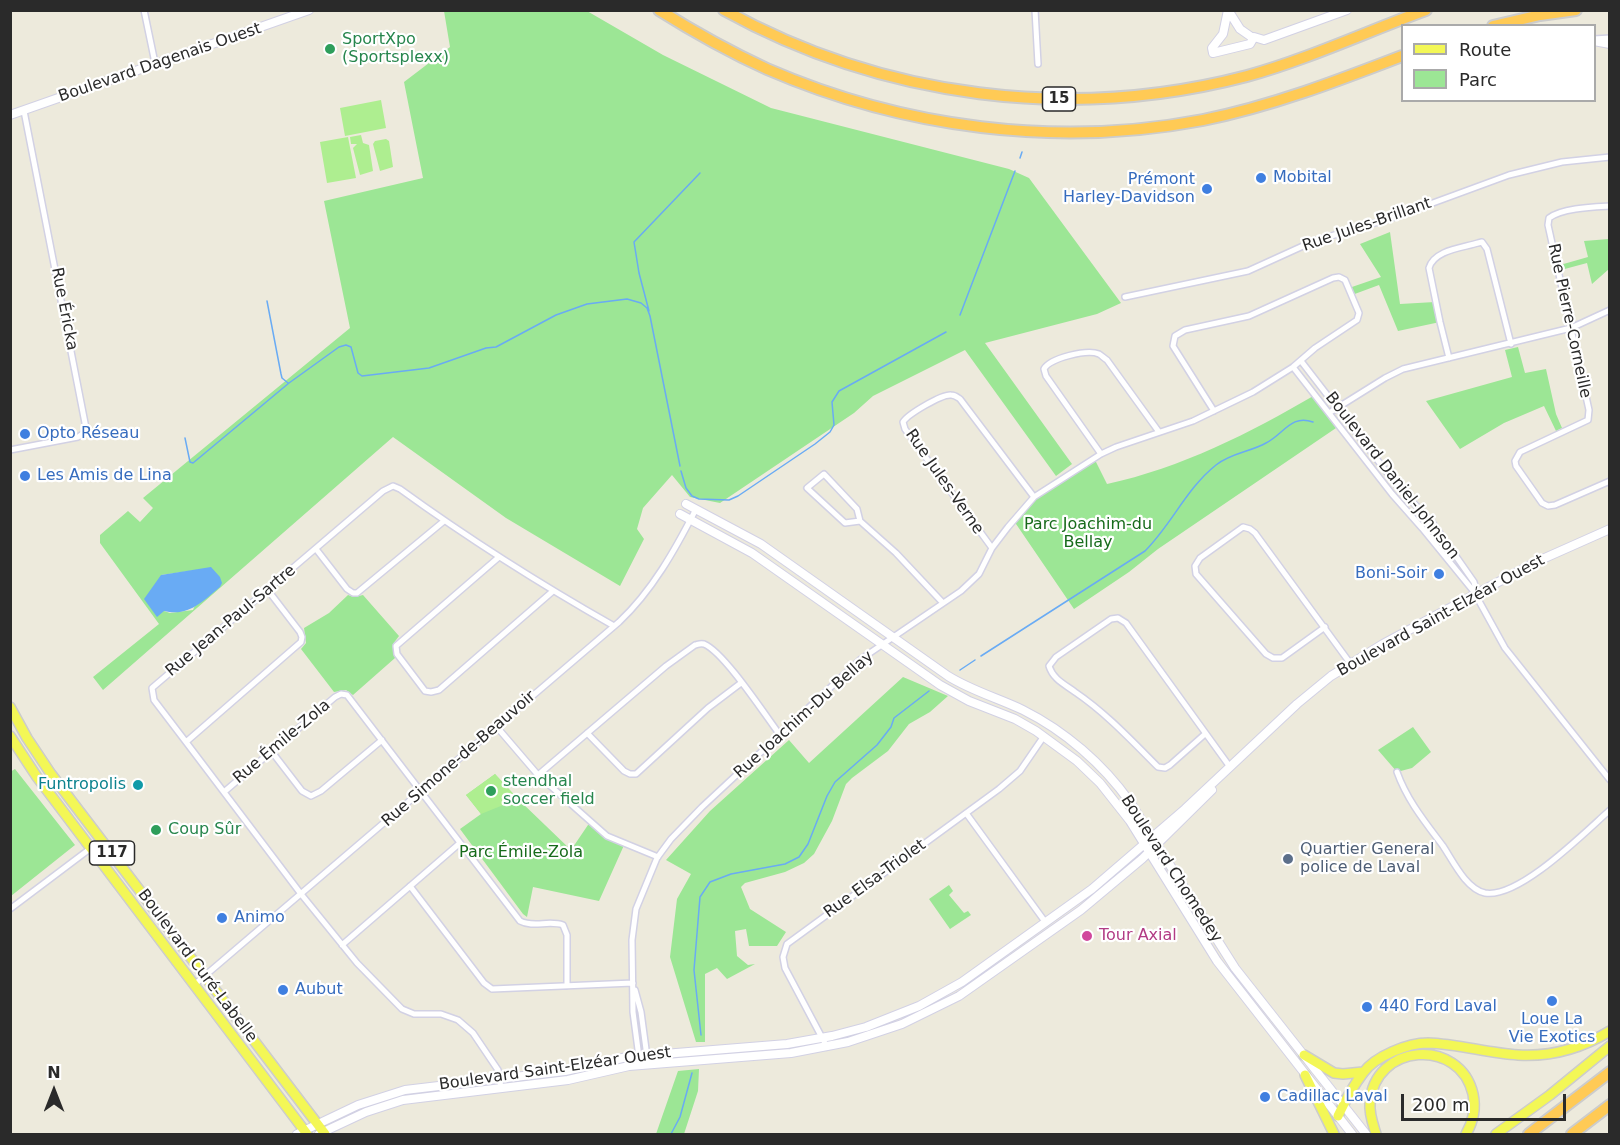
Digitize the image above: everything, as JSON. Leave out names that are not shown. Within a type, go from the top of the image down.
[{"type":"highway","name":"15","points":[[659,10],[751,62],[840,97],[930,120],[1027,131],[1136,129],[1212,118],[1296,96],[1401,56]]},
{"type":"highway","name":"15","points":[[724,10],[798,46],[887,76],[973,93],[1053,99],[1139,96],[1223,82],[1299,59],[1424,10]]},
{"type":"highway","points":[[1501,24],[1576,10]]},
{"type":"highway","points":[[1529,1134],[1610,1072]]},
{"type":"highway","points":[[1572,1134],[1610,1105]]},
{"type":"main road","name":"Boulevard Curé-Labelle","points":[[10,707],[38,756],[321,1131]]},
{"type":"main road","name":"Boulevard Curé-Labelle","points":[[10,736],[31,769],[303,1133]]},
{"type":"main road","points":[[1338,1116],[1342,1105],[1363,1072],[1394,1051],[1415,1044],[1436,1043],[1512,1055],[1539,1055],[1578,1046],[1610,1031]]},
{"type":"main road","points":[[1496,1134],[1550,1095],[1610,1046]]},
{"type":"main road","points":[[1376,1134],[1370,1105],[1371,1093],[1376,1081],[1395,1061],[1409,1055],[1419,1054],[1444,1059],[1457,1067],[1468,1081],[1473,1095],[1474,1109],[1472,1123],[1466,1134]]},
{"type":"main road","points":[[1304,1055],[1334,1072],[1343,1074],[1363,1072]]},
{"type":"main road","points":[[1305,1075],[1334,1134]]},
{"type":"street","points":[[144,10],[155,63]]},
{"type":"street","name":"Boulevard Dagenais Ouest","points":[[10,115],[309,10]]},
{"type":"street","points":[[1035,10],[1038,63]]},
{"type":"street","points":[[1228,10],[1224,30],[1212,48],[1213,53],[1250,44],[1252,37]]},
{"type":"street","points":[[1228,10],[1240,29],[1252,37],[1264,40],[1347,10]]},
{"type":"street","name":"Rue Éricka","points":[[10,450],[77,438],[84,433],[86,428],[24,111]]},
{"type":"street","name":"Rue Jules-Brillant","points":[[1125,297],[1248,271],[1314,241],[1394,218],[1517,173],[1562,162],[1610,157]]},
{"type":"street","name":"Rue Pierre-Corneille","points":[[1610,206],[1590,207],[1555,214],[1549,218],[1548,225],[1589,410],[1588,420],[1516,456],[1516,466],[1542,503],[1548,506],[1610,481]]},
{"type":"street","points":[[1449,358],[1429,268],[1436,256],[1482,242],[1487,249],[1511,344]]},
{"type":"street","name":"Rue Joachim-Du Bellay","points":[[644,1065],[641,1012],[633,983],[632,940],[640,897],[658,857],[671,839],[702,807],[861,659],[961,591],[979,574],[992,548],[1034,497],[1101,454],[1193,421],[1214,411],[1253,392],[1293,367],[1315,348],[1358,320],[1359,313],[1345,280],[1334,278],[1249,316],[1185,330],[1175,336],[1173,346],[1214,411]]},
{"type":"street","points":[[1329,413],[1403,369],[1571,328],[1610,310]]},
{"type":"street","points":[[1101,454],[1046,376],[1044,369],[1047,363],[1057,358],[1093,352],[1100,354],[1107,360],[1159,432]]},
{"type":"street","name":"Boulevard Daniel-Johnson","points":[[1301,361],[1399,488],[1432,522],[1474,582],[1476,594]]},
{"type":"street","name":"Boulevard Daniel-Johnson","points":[[1293,367],[1392,494],[1476,594],[1497,637],[1510,656],[1610,780]]},
{"type":"street","name":"Rue Jules-Verne","points":[[992,548],[905,429],[903,422],[908,416],[946,395],[953,395],[960,399],[1034,497]]},
{"type":"street","points":[[860,521],[845,523],[807,488],[824,474],[857,509],[860,521],[896,554],[943,603]]},
{"type":"street","name":"Rue Jean-Paul-Sartre","points":[[501,1088],[498,1070],[472,1034],[458,1020],[441,1014],[414,1014],[402,1009],[357,963],[301,894],[153,698],[153,688],[383,491],[391,487],[400,489],[499,557],[614,626]]},
{"type":"street","name":"Boulevard Chomedey","points":[[686,504],[761,544],[955,680],[984,695],[1023,710],[1065,736],[1090,757],[1131,802],[1231,962],[1366,1134]]},
{"type":"street","name":"Rue Simone-de-Beauvoir","points":[[194,985],[629,612],[655,579],[696,509]]},
{"type":"street","name":"Boulevard Chomedey","points":[[680,514],[752,553],[955,693],[1022,723],[1077,760],[1121,808],[1217,961],[1352,1134]]},
{"type":"street","points":[[316,549],[347,589],[350,592],[357,592],[444,521]]},
{"type":"street","points":[[1325,627],[1282,658],[1273,658],[1266,654],[1196,574],[1195,566],[1200,558],[1243,527],[1250,529],[1325,627],[1350,663]]},
{"type":"street","name":"Boulevard Saint-Elzéar Ouest","points":[[321,1131],[358,1105],[396,1092],[439,1084],[570,1070],[614,1059],[765,1046],[821,1038],[877,1023],[926,1003],[962,982],[1046,923],[1092,890],[1144,844],[1156,840],[1198,806],[1230,767],[1317,686],[1350,663],[1538,561],[1610,529]]},
{"type":"street","points":[[499,557],[396,646],[397,654],[425,691],[439,690],[553,591]]},
{"type":"street","points":[[186,742],[302,641],[300,632],[267,589]]},
{"type":"street","points":[[1205,734],[1170,765],[1165,768],[1158,767],[1099,710],[1052,676],[1049,666],[1064,651],[1111,619],[1118,618],[1126,623],[1230,767]]},
{"type":"street","points":[[538,775],[666,666],[698,644],[705,644],[720,656],[780,735]]},
{"type":"street","points":[[587,733],[624,771],[636,774],[708,708],[741,683]]},
{"type":"street","name":"Rue Émile-Zola","points":[[224,792],[335,697],[344,694],[349,697],[520,921],[529,924],[559,923],[563,925],[567,934],[567,986]]},
{"type":"street","points":[[496,726],[538,775],[607,836],[658,857]]},
{"type":"street","name":"Rue Elsa-Triolet","points":[[827,1047],[785,968],[783,957],[787,944],[999,789],[1020,771],[1044,736]]},
{"type":"street","points":[[272,752],[302,791],[311,796],[321,791],[382,740]]},
{"type":"street","points":[[1397,772],[1404,792],[1468,883],[1484,893],[1500,892],[1520,885],[1610,810]]},
{"type":"street","points":[[966,813],[1046,923]]},
{"type":"street","name":"Boulevard Saint-Elzéar Ouest","points":[[303,1133],[321,1131],[403,1100],[568,1080],[644,1065],[770,1056],[827,1047],[894,1027],[934,1010],[959,996],[1081,910],[1150,852],[1156,840]]},
{"type":"street","points":[[342,945],[460,843]]},
{"type":"street","points":[[10,909],[91,848]]},
{"type":"street","points":[[410,886],[490,988],[497,990],[633,983]]},
{"type":"green space","points":[[444,11],[587,11],[663,55],[771,108],[1009,169],[1029,178],[1121,303],[1097,314],[985,343],[1072,464],[1056,476],[965,350],[873,396],[854,413],[720,503],[690,497],[672,475],[643,508],[637,529],[644,539],[620,586],[506,518],[393,437],[103,690],[93,677],[159,624],[100,543],[100,535],[128,511],[140,522],[153,508],[143,498],[350,328],[324,201],[423,178],[404,82],[450,47]],"holes":[[[211,568],[193,610],[170,613],[164,611],[161,575]]]},
{"type":"green space","points":[[381,100],[386,128],[345,136],[340,108]]},
{"type":"green space","points":[[361,135],[363,143],[369,145],[373,171],[360,175],[353,148],[357,144],[351,144],[350,137]]},
{"type":"green space","points":[[348,137],[356,178],[327,183],[320,142]]},
{"type":"green space","points":[[386,139],[389,141],[393,167],[380,171],[373,144],[375,141]]},
{"type":"green space","points":[[1390,232],[1400,304],[1435,302],[1440,322],[1398,331],[1379,285],[1352,295],[1349,288],[1381,277],[1360,244]]},
{"type":"green space","points":[[1609,239],[1609,269],[1592,284],[1587,263],[1561,270],[1560,265],[1588,257],[1584,241]]},
{"type":"green space","points":[[1518,347],[1525,373],[1546,369],[1556,414],[1562,428],[1556,431],[1544,406],[1504,423],[1460,449],[1426,401],[1512,377],[1505,350]]},
{"type":"green space","name":"Parc Joachim-du Bellay","points":[[1315,395],[1339,426],[1074,609],[1014,521],[1034,497],[1094,458],[1107,484],[1135,477],[1214,448]]},
{"type":"green space","points":[[348,595],[354,597],[363,595],[399,636],[393,644],[395,658],[353,695],[346,690],[334,692],[301,649],[306,643],[304,628],[329,613]]},
{"type":"green space","points":[[903,677],[948,696],[930,712],[909,724],[888,751],[846,784],[832,821],[814,854],[804,863],[785,872],[745,883],[741,887],[750,909],[786,932],[777,946],[749,946],[746,929],[735,931],[737,956],[748,965],[755,964],[727,979],[717,968],[705,974],[705,1042],[696,1042],[670,957],[677,899],[691,874],[666,860],[710,811],[789,740],[809,763]]},
{"type":"green space","points":[[1413,727],[1431,752],[1412,768],[1397,772],[1378,750]]},
{"type":"green space","points":[[15,769],[75,845],[11,896],[10,772]]},
{"type":"green space","name":"Parc Émile-Zola","points":[[495,774],[571,850],[590,822],[607,836],[625,843],[599,901],[533,887],[527,917],[523,914],[460,829],[481,814],[466,795]]},
{"type":"green space","name":"stendhal soccer field","points":[[495,774],[518,799],[481,814],[466,795]]},
{"type":"green space","points":[[949,885],[953,891],[949,895],[964,913],[968,911],[971,915],[950,929],[929,899]]},
{"type":"green space","points":[[699,1069],[698,1091],[684,1134],[656,1134],[678,1071]]},
{"type":"water","points":[[211,567],[220,577],[222,583],[220,587],[208,598],[188,610],[164,611],[157,617],[144,599],[161,575]]},
{"type":"waterway","points":[[1020,158],[1022,152]]},
{"type":"waterway","points":[[960,315],[1015,171]]},
{"type":"waterway","points":[[649,311],[634,242],[700,173]]},
{"type":"waterway","points":[[185,438],[190,462],[193,463],[289,383],[339,347],[346,345],[351,347],[358,373],[362,376],[429,368],[486,348],[496,347],[556,315],[587,304],[627,299],[641,303],[647,308],[650,316],[680,466]]},
{"type":"waterway","points":[[267,301],[282,378],[288,383]]},
{"type":"waterway","points":[[681,471],[686,488],[692,496],[699,499],[729,500],[738,496],[830,432],[834,425],[832,402],[839,391],[946,332]]},
{"type":"waterway","points":[[981,656],[1145,551],[1205,474],[1216,465],[1266,443],[1293,423],[1305,420],[1313,422]]},
{"type":"waterway","points":[[960,670],[975,660]]},
{"type":"waterway","points":[[701,1035],[694,970],[700,897],[710,882],[731,874],[785,864],[799,857],[808,844],[835,782],[877,745],[891,727],[894,718],[929,691]]},
{"type":"waterway","points":[[671,1134],[680,1117],[692,1073]]},
{"type":"place","name":"SportXpo (Sportsplexx)","points":[[330,49]]},
{"type":"place","name":"Mobital","points":[[1261,178]]},
{"type":"place","name":"Prémont Harley-Davidson","points":[[1207,189]]},
{"type":"place","name":"Opto Réseau","points":[[25,434]]},
{"type":"place","name":"Les Amis de Lina","points":[[25,476]]},
{"type":"place","name":"Boni-Soir","points":[[1439,574]]},
{"type":"place","name":"Funtropolis","points":[[138,785]]},
{"type":"place","name":"stendhal soccer field","points":[[491,791]]},
{"type":"place","name":"Coup Sûr","points":[[156,830]]},
{"type":"place","name":"Quartier General police de Laval","points":[[1288,859]]},
{"type":"place","name":"Animo","points":[[222,918]]},
{"type":"place","name":"Tour Axial","points":[[1087,936]]},
{"type":"place","name":"Aubut","points":[[283,990]]},
{"type":"place","name":"Loue La Vie Exotics","points":[[1552,1001]]},
{"type":"place","name":"440 Ford Laval","points":[[1367,1007]]},
{"type":"place","name":"Cadillac Laval","points":[[1265,1097]]}]
